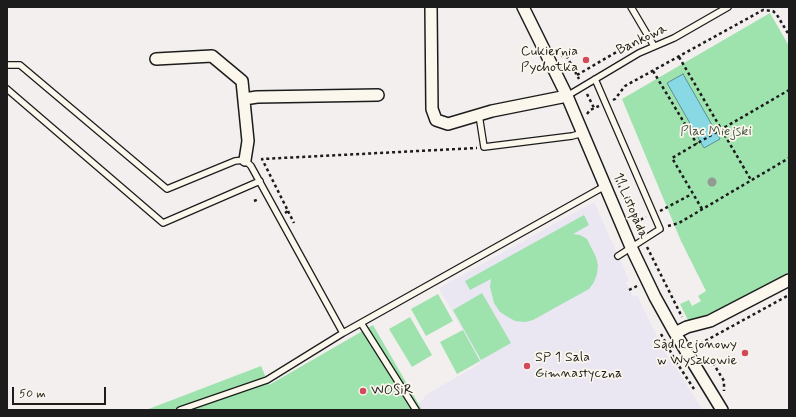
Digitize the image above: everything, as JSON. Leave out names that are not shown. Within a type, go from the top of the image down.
[{"type":"street","points":[[430,7],[432,109],[436,120],[448,124],[492,111],[567,96]]},
{"type":"street","name":"11 Listopada","points":[[524,7],[567,96],[631,247],[655,297],[675,334],[722,410]]},
{"type":"street","points":[[156,59],[212,56],[242,81],[248,141],[245,160]]},
{"type":"street","points":[[244,99],[257,97],[378,95]]},
{"type":"street","points":[[675,334],[687,327],[710,321],[789,280]]},
{"type":"lane","points":[[631,7],[654,46]]},
{"type":"lane","name":"Bankowa","points":[[567,96],[639,53],[674,38],[728,7]]},
{"type":"lane","points":[[7,65],[20,65],[167,189],[236,162],[245,160],[251,166],[260,181],[343,333]]},
{"type":"lane","points":[[595,79],[660,229],[618,256]]},
{"type":"lane","points":[[7,90],[163,223],[260,181]]},
{"type":"lane","points":[[479,115],[484,147],[572,136],[583,133]]},
{"type":"lane","points":[[180,410],[267,380],[343,333],[605,186]]},
{"type":"lane","points":[[361,323],[416,410]]},
{"type":"path","points":[[587,114],[590,110],[605,102],[615,99],[625,86],[762,9],[773,11],[789,35]]},
{"type":"path","points":[[577,75],[639,39],[636,33]]},
{"type":"path","points":[[558,50],[562,57],[566,55],[594,108]]},
{"type":"path","points":[[679,57],[751,180]]},
{"type":"path","points":[[653,71],[697,144]]},
{"type":"path","points":[[702,209],[672,158],[789,90]]},
{"type":"path","points":[[279,216],[288,211],[262,159],[484,147]]},
{"type":"path","points":[[660,229],[679,223],[789,158]]},
{"type":"path","points":[[616,179],[643,240],[687,327]]},
{"type":"path","points":[[635,222],[692,194]]},
{"type":"path","points":[[254,200],[259,198],[262,204]]},
{"type":"path","points":[[629,290],[637,286]]},
{"type":"path","points":[[728,396],[724,390],[724,381],[713,363],[702,355],[696,346],[789,296]]},
{"type":"path","points":[[661,345],[665,342]]},
{"type":"shaded area","points":[[594,202],[629,280],[626,283],[633,297],[637,295],[661,345],[703,410],[422,410],[418,403],[424,399],[424,396],[481,363],[439,288]]},
{"type":"green space","name":"Plac Miejski","points":[[770,13],[789,46],[789,272],[735,303],[689,322],[680,304],[689,300],[692,306],[701,301],[698,296],[706,291],[681,241],[622,99]]},
{"type":"green space","points":[[584,215],[589,225],[573,234],[580,235],[587,239],[596,257],[598,265],[597,274],[589,289],[533,320],[525,322],[515,321],[500,312],[494,303],[490,287],[491,279],[470,290],[465,281]]},
{"type":"green space","points":[[482,293],[511,343],[481,360],[453,310]]},
{"type":"green space","points":[[438,294],[453,321],[426,336],[411,309]]},
{"type":"green space","points":[[410,317],[432,355],[412,367],[389,329]]},
{"type":"green space","points":[[373,325],[422,410],[146,410],[261,366],[269,385]]},
{"type":"green space","points":[[463,330],[480,361],[457,374],[440,342]]},
{"type":"water","points":[[683,74],[720,139],[704,148],[667,83]]},
{"type":"place","name":"Cukiernia Pychotka","points":[[586,60]]},
{"type":"place","name":"Sąd Rejonowy w Wyszkowie","points":[[745,353]]},
{"type":"place","name":"SP 1 Sala Gimnastyczna","points":[[527,366]]},
{"type":"place","name":"WOSiR","points":[[363,391]]}]
